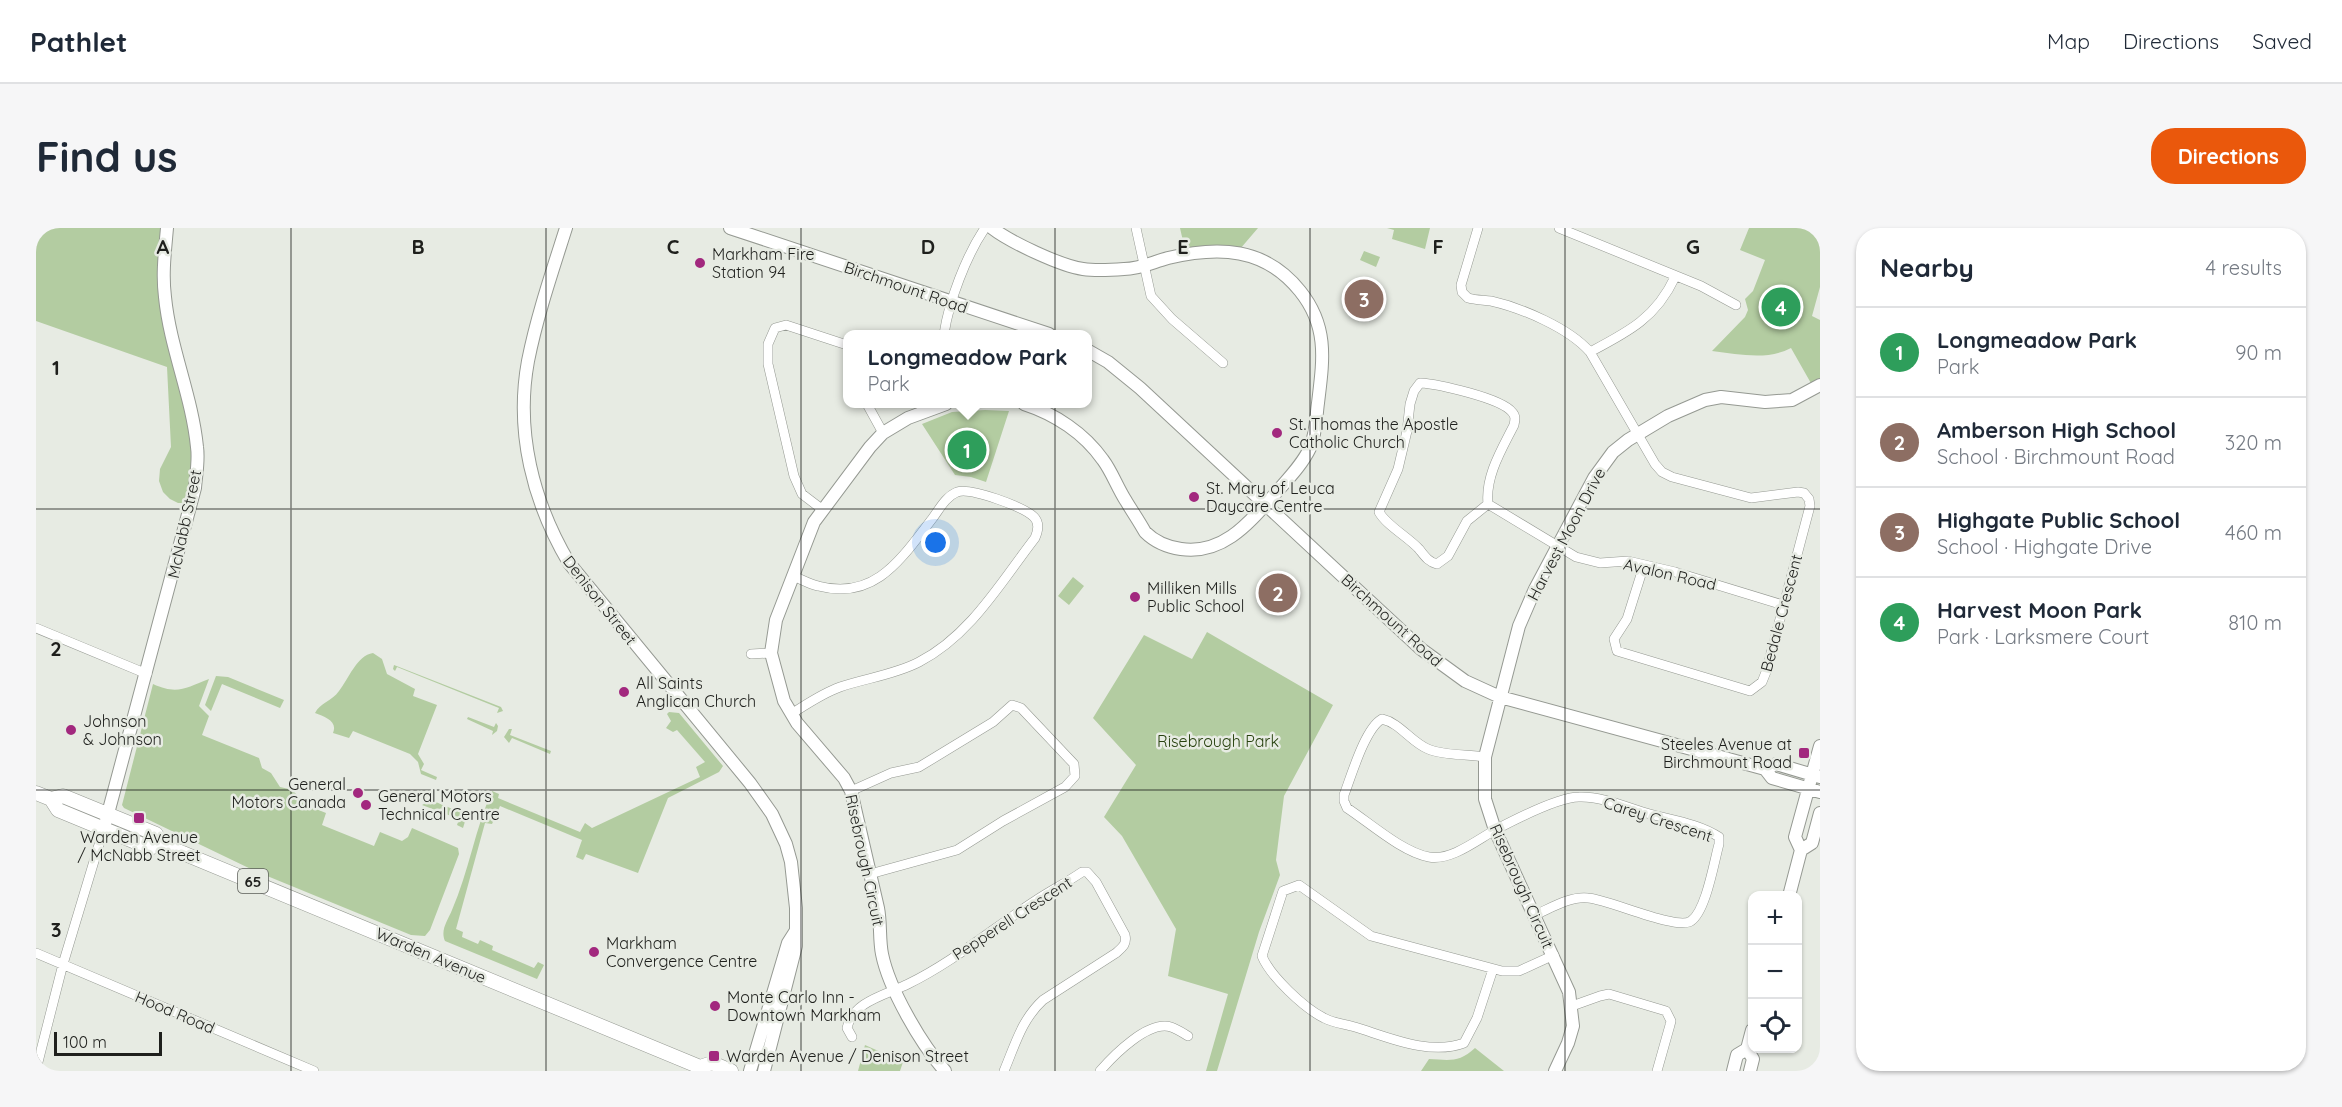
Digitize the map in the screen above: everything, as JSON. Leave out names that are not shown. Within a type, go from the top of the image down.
[{"type":"main road","name":"Warden Avenue","points":[[36,793],[51,799],[58,810],[106,822],[150,848],[162,844],[702,1069],[712,1063],[731,1071]]},
{"type":"street","name":"McNabb Street","points":[[106,822],[192,500],[197,466],[194,425],[165,297],[164,260],[167,228]]},
{"type":"street","name":"Denison Street","points":[[566,228],[528,361],[525,435],[533,484],[555,539],[577,574],[750,783],[772,814],[780,830],[791,862],[796,909],[796,946],[764,1071]]},
{"type":"street","name":"Birchmount Road","points":[[730,228],[1036,330]]},
{"type":"street","points":[[945,330],[952,303],[973,248],[986,228]]},
{"type":"street","points":[[992,228],[1020,244],[1080,269],[1144,267],[1166,259],[1217,250],[1241,253],[1270,264],[1281,272],[1300,290],[1318,323],[1324,354],[1315,433],[1303,460],[1267,504],[1231,538],[1206,549],[1175,548],[1154,541],[1146,532],[1104,461],[1093,447],[1078,433],[1037,408]]},
{"type":"street","points":[[1136,228],[1151,296],[1172,319],[1223,363]]},
{"type":"street","points":[[1478,228],[1461,285],[1462,292],[1467,298],[1491,301],[1552,324],[1579,340],[1590,352],[1638,433]]},
{"type":"street","points":[[1559,228],[1701,286],[1736,305]]},
{"type":"street","points":[[1590,352],[1644,320],[1656,309],[1675,277]]},
{"type":"street","points":[[823,510],[802,494],[794,476],[770,375],[768,344],[775,328],[786,325],[843,344]]},
{"type":"street","name":"Birchmount Road","points":[[1092,353],[1108,362],[1140,388],[1436,662],[1465,681],[1500,697],[1765,769],[1772,778],[1820,792]]},
{"type":"street","points":[[1420,383],[1476,395],[1505,406],[1514,413],[1514,425],[1491,476],[1487,494],[1488,504],[1467,521],[1448,556],[1437,564],[1431,563],[1411,540],[1381,516],[1381,507],[1398,469],[1404,447],[1414,391],[1420,383]]},
{"type":"street","name":"Harvest Moon Drive","points":[[1500,697],[1522,617],[1603,464],[1613,452],[1638,433],[1676,412],[1705,400],[1721,397],[1765,402],[1792,400],[1820,385]]},
{"type":"street","points":[[869,408],[883,433]]},
{"type":"street","name":"Risebrough Circuit","points":[[934,408],[910,416],[883,433],[809,531],[776,620],[771,653],[778,686],[791,714],[844,778],[851,790],[879,912],[882,952],[895,990],[923,1041],[945,1071]]},
{"type":"street","name":"Bedale Crescent","points":[[1638,433],[1655,464],[1672,477],[1750,498],[1804,493],[1809,499],[1810,506],[1762,682],[1756,688],[1744,690],[1617,651],[1614,639],[1627,619],[1644,565]]},
{"type":"street","points":[[791,714],[840,687],[888,675],[919,662],[937,651],[958,634],[995,591],[1035,538],[1038,523],[1035,518],[1021,509],[972,492],[957,492],[943,504],[906,551],[877,581],[853,588],[835,589],[817,586],[792,576]]},
{"type":"street","name":"Avalon Road","points":[[1488,504],[1576,557],[1588,561],[1628,561],[1685,575],[1783,605]]},
{"type":"street","points":[[36,628],[147,674]]},
{"type":"street","points":[[751,654],[771,653]]},
{"type":"street","name":"Risebrough Circuit","points":[[1500,697],[1485,757],[1485,799],[1496,830],[1564,978],[1572,1006],[1573,1026],[1555,1071]]},
{"type":"street","points":[[851,790],[891,773],[919,768],[993,722],[1012,705],[1021,708],[1074,764],[1075,777],[1065,787],[1003,821],[957,850],[870,874]]},
{"type":"street","points":[[1485,757],[1425,748],[1392,722],[1382,719],[1374,725],[1362,747],[1344,795],[1344,801],[1347,808],[1394,841],[1413,852],[1431,858],[1455,852],[1496,830]]},
{"type":"street","points":[[1790,891],[1801,849],[1795,837],[1807,788],[1816,776],[1820,746]]},
{"type":"street","name":"Birchmount Road","points":[[1765,769],[1776,764],[1816,776]]},
{"type":"street","name":"Carey Crescent","points":[[1496,830],[1561,800],[1579,796],[1713,832],[1719,837],[1700,910],[1692,921],[1686,924],[1663,920],[1590,898],[1565,902],[1535,915]]},
{"type":"street","points":[[1801,849],[1812,843],[1820,813]]},
{"type":"street","points":[[36,1070],[63,964],[106,822]]},
{"type":"street","name":"Pepperell Crescent","points":[[895,990],[969,948],[1035,901],[1082,872],[1087,872],[1096,882],[1125,935],[1124,946],[1033,1009],[1021,1028],[1004,1071]]},
{"type":"street","points":[[1493,969],[1477,1018],[1464,1043],[1455,1046],[1420,1046],[1325,1019],[1305,1005],[1271,972],[1262,956],[1283,891],[1299,885],[1371,936],[1493,969],[1519,971],[1554,955]]},
{"type":"street","name":"Denison Street","points":[[750,1071],[788,943],[795,932]]},
{"type":"street","name":"Hood Road","points":[[36,953],[314,1071]]},
{"type":"street","points":[[852,1037],[847,1028],[854,1012],[862,1005],[895,990]]},
{"type":"street","points":[[1572,1006],[1609,994],[1666,1011],[1671,1021],[1657,1071]]},
{"type":"street","points":[[1100,1071],[1130,1043],[1158,1026],[1170,1026],[1188,1036]]},
{"type":"street","points":[[1733,1071],[1737,1055],[1747,1049],[1748,1045]]},
{"type":"street","points":[[1747,1049],[1753,1059],[1750,1071]]},
{"type":"green space","points":[[36,228],[162,228],[159,251],[164,294],[189,415],[191,475],[185,503],[178,503],[170,499],[163,492],[159,481],[160,469],[171,447],[167,367],[36,321]]},
{"type":"green space","points":[[1180,228],[1258,228],[1240,249],[1211,246],[1185,250]]},
{"type":"green space","points":[[1387,228],[1430,228],[1425,249],[1392,239],[1394,230]]},
{"type":"green space","points":[[1749,228],[1820,228],[1820,287],[1812,316],[1820,320],[1820,380],[1812,385],[1791,348],[1762,355],[1712,351],[1745,317],[1748,310],[1745,299],[1753,291],[1765,260],[1740,250]]},
{"type":"green space","points":[[1364,251],[1380,257],[1376,267],[1360,260]]},
{"type":"green space","points":[[1009,411],[986,482],[955,475],[922,424],[952,412]]},
{"type":"green space","points":[[1073,577],[1084,586],[1069,605],[1058,596]]},
{"type":"green space","name":"Risebrough Park","points":[[1207,632],[1333,705],[1284,796],[1276,860],[1280,875],[1259,932],[1217,1071],[1206,1071],[1228,994],[1168,976],[1176,929],[1122,836],[1104,817],[1136,765],[1093,718],[1144,635],[1192,659]]},
{"type":"green space","points":[[373,653],[382,659],[387,674],[415,689],[413,696],[437,705],[418,754],[424,764],[421,770],[437,777],[436,780],[421,774],[418,762],[410,754],[353,731],[349,738],[333,733],[332,722],[315,713],[336,694],[362,658]]},
{"type":"green space","points":[[394,665],[501,707],[503,711],[497,713],[499,708],[397,667],[395,671]]},
{"type":"green space","points":[[216,676],[228,677],[284,700],[280,708],[222,684],[211,711],[205,705]]},
{"type":"green space","points":[[209,679],[199,706],[209,716],[202,735],[259,758],[262,768],[271,773],[280,787],[293,790],[301,801],[310,803],[316,809],[326,813],[322,825],[374,846],[380,832],[402,841],[408,837],[412,828],[458,848],[459,854],[430,930],[425,936],[411,935],[255,871],[124,808],[122,805],[153,684],[175,690]]},
{"type":"green space","points":[[669,712],[679,713],[723,766],[719,772],[668,798],[638,873],[586,854],[583,860],[576,857],[582,840],[500,806],[492,824],[485,823],[456,929],[463,932],[462,937],[478,944],[480,940],[493,946],[492,950],[534,968],[538,962],[544,965],[537,979],[445,941],[443,933],[445,925],[458,895],[492,791],[499,794],[498,798],[580,832],[585,823],[592,828],[700,777],[696,767],[705,762],[677,730],[673,732],[666,728],[671,721],[667,714]]},
{"type":"green space","points":[[468,717],[494,727],[496,723],[497,731],[492,735],[493,731],[467,719]]},
{"type":"green space","points":[[509,729],[512,729],[510,735],[551,751],[550,754],[512,738],[509,743],[504,737]]},
{"type":"green space","points":[[431,800],[467,815],[463,828],[457,825],[459,819],[422,805]]},
{"type":"green space","points":[[865,1045],[903,1062],[900,1071],[858,1071]]},
{"type":"green space","points":[[1475,1048],[1504,1071],[1421,1071],[1429,1059],[1459,1058]]},
{"type":"place","name":"Markham Fire Station 94","points":[[700,263]]},
{"type":"place","name":"Highgate Public School","points":[[1364,299]]},
{"type":"place","name":"Harvest Moon Park","points":[[1781,307]]},
{"type":"place","name":"St. Thomas the Apostle Catholic Church","points":[[1277,433]]},
{"type":"place","name":"Longmeadow Park","points":[[967,450]]},
{"type":"place","name":"St. Mary of Leuca Daycare Centre","points":[[1194,497]]},
{"type":"place","name":"Amberson High School","points":[[1278,593]]},
{"type":"place","name":"Milliken Mills Public School","points":[[1135,597]]},
{"type":"place","name":"All Saints Anglican Church","points":[[624,692]]},
{"type":"place","name":"Johnson & Johnson","points":[[71,730]]},
{"type":"place","name":"Steeles Avenue at Birchmount Road","points":[[1804,753]]},
{"type":"place","name":"General Motors Canada","points":[[358,793]]},
{"type":"place","name":"General Motors Technical Centre","points":[[366,805]]},
{"type":"place","name":"Warden Avenue / McNabb Street","points":[[139,818]]},
{"type":"place","name":"Markham Convergence Centre","points":[[594,952]]},
{"type":"place","name":"Monte Carlo Inn - Downtown Markham","points":[[715,1006]]},
{"type":"place","name":"Warden Avenue / Denison Street","points":[[714,1056]]}]
